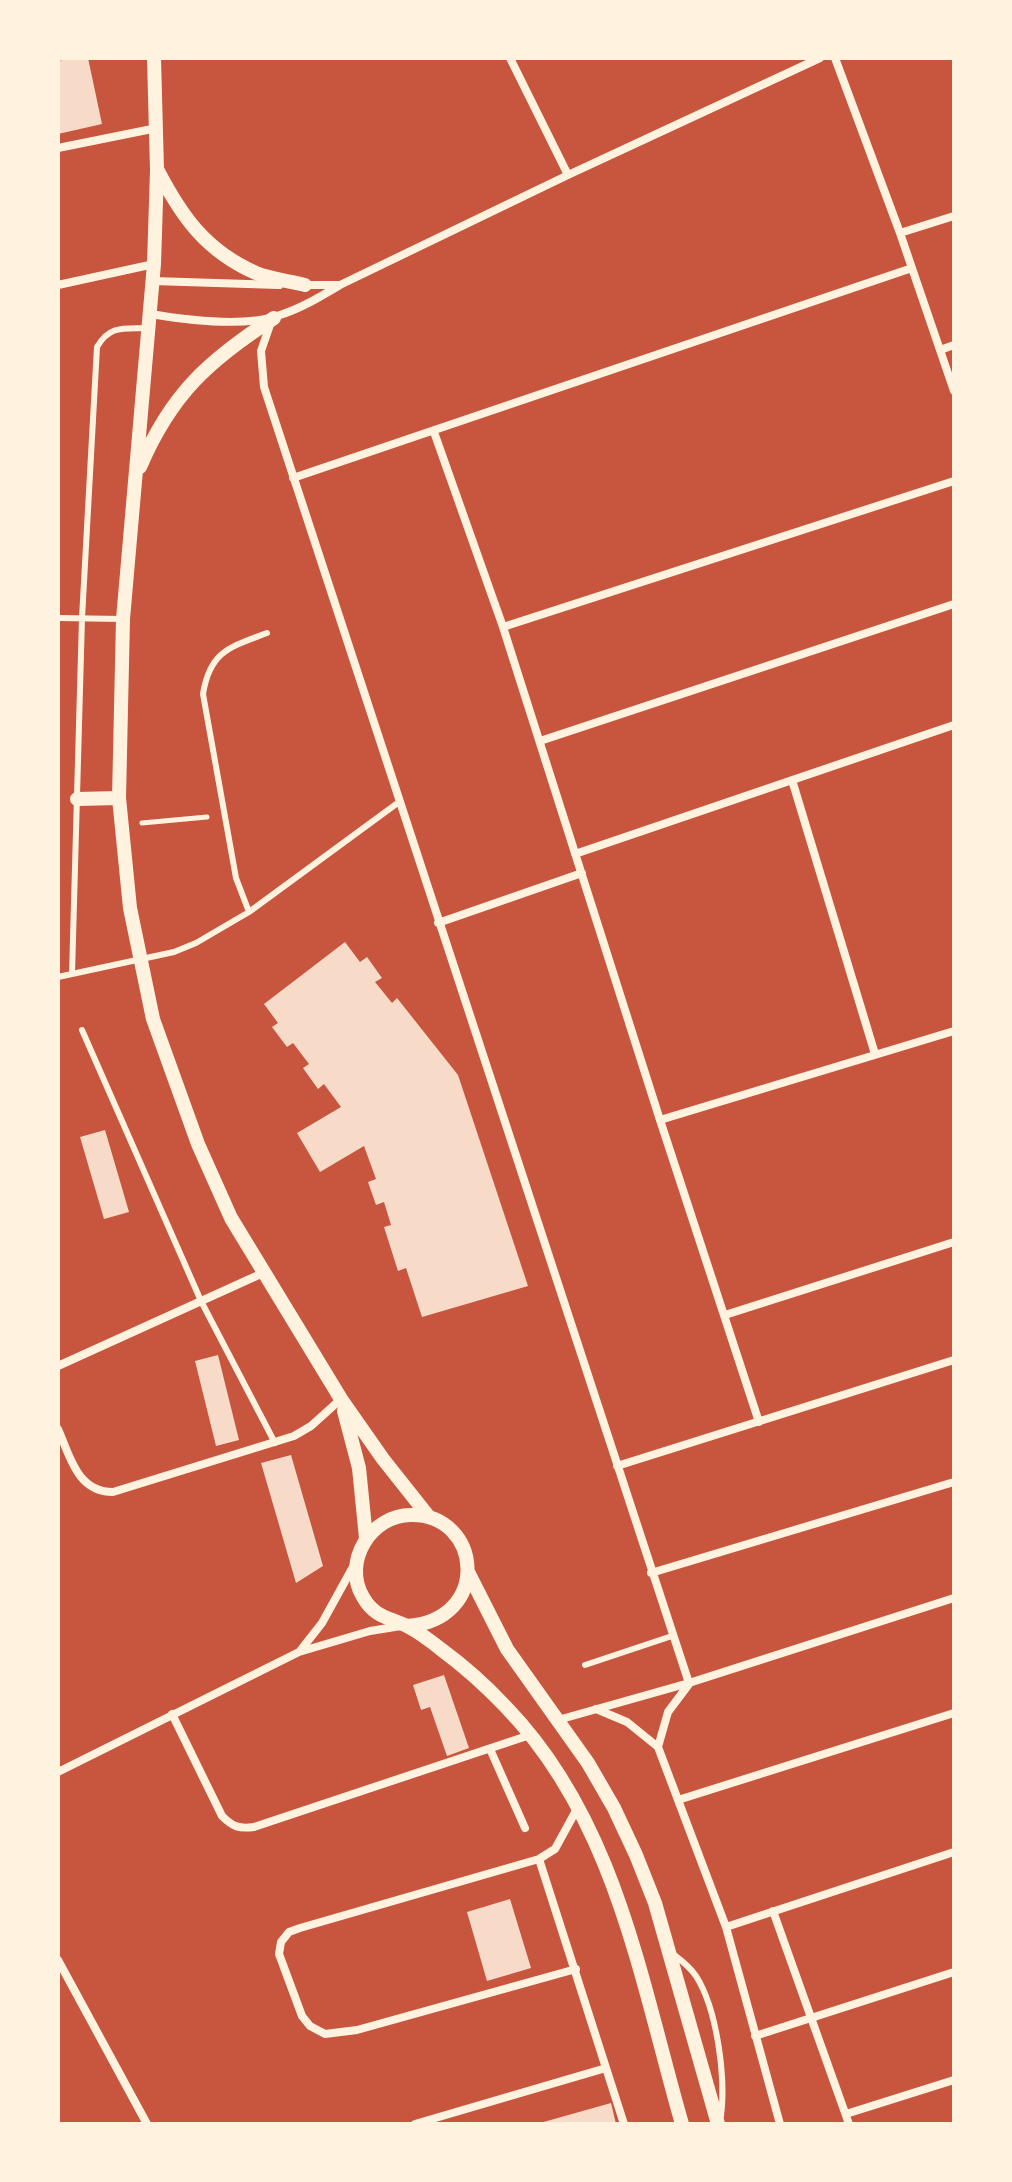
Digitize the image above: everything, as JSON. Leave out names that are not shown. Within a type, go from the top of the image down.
[{"type":"street","points":[[154,58],[157,128],[154,264],[123,619],[119,798],[130,908],[153,1019],[198,1144],[231,1218],[341,1399],[429,1517]]},
{"type":"street","points":[[510,58],[568,175]]},
{"type":"street","points":[[136,478],[152,439],[184,391],[214,360],[274,318],[568,175],[820,58]]},
{"type":"street","points":[[835,58],[954,391]]},
{"type":"street","points":[[58,148],[157,128]]},
{"type":"street","points":[[157,170],[180,213],[214,249],[257,273],[305,285]]},
{"type":"street","points":[[900,233],[954,216]]},
{"type":"street","points":[[58,285],[154,264]]},
{"type":"street","points":[[293,478],[912,268]]},
{"type":"street","points":[[153,281],[340,285]]},
{"type":"street","points":[[150,321],[274,318]]},
{"type":"street","points":[[274,318],[265,333],[260,369],[293,478],[689,1683]]},
{"type":"street","points":[[940,350],[954,345]]},
{"type":"street","points":[[434,432],[503,627],[759,1422]]},
{"type":"street","points":[[503,627],[954,481]]},
{"type":"street","points":[[540,741],[954,604]]},
{"type":"street","points":[[575,854],[954,725]]},
{"type":"street","points":[[792,780],[875,1054]]},
{"type":"street","points":[[77,799],[119,798]]},
{"type":"street","points":[[438,923],[582,873]]},
{"type":"street","points":[[660,1120],[954,1031]]},
{"type":"street","points":[[725,1315],[954,1242]]},
{"type":"street","points":[[58,1366],[263,1273]]},
{"type":"street","points":[[617,1466],[954,1360]]},
{"type":"street","points":[[58,1429],[81,1479],[101,1492],[113,1492],[275,1443],[311,1426],[341,1399]]},
{"type":"street","points":[[341,1399],[359,1468],[366,1538]]},
{"type":"street","points":[[651,1573],[954,1482]]},
{"type":"street","points":[[58,1772],[299,1652],[370,1631],[425,1624],[449,1611],[465,1590],[468,1572],[466,1554],[458,1537],[445,1525],[429,1517],[394,1517],[378,1526],[366,1538],[341,1592],[299,1652]]},
{"type":"street","points":[[357,1559],[357,1578],[362,1596],[373,1610],[389,1621],[407,1626],[443,1650],[476,1678],[507,1708],[563,1780],[613,1881],[682,2124]]},
{"type":"street","points":[[468,1572],[507,1649],[588,1763],[620,1819],[655,1903],[719,2124]]},
{"type":"street","points":[[558,1720],[689,1683],[954,1598]]},
{"type":"street","points":[[658,1747],[668,1712],[689,1683]]},
{"type":"street","points":[[596,1709],[627,1722],[658,1747],[726,1927],[780,2124]]},
{"type":"street","points":[[678,1800],[954,1713]]},
{"type":"street","points":[[172,1714],[222,1816],[231,1825],[241,1828],[254,1827],[530,1735]]},
{"type":"street","points":[[490,1749],[525,1828]]},
{"type":"street","points":[[576,1969],[357,2030],[325,2034],[310,2026],[302,2016],[279,1954],[281,1942],[289,1932],[539,1859],[555,1849],[578,1807]]},
{"type":"street","points":[[726,1927],[954,1852]]},
{"type":"street","points":[[539,1859],[624,2124]]},
{"type":"street","points":[[773,1911],[849,2124]]},
{"type":"street","points":[[58,1960],[147,2124]]},
{"type":"street","points":[[755,2036],[954,1972]]},
{"type":"street","points":[[415,2124],[606,2068]]},
{"type":"street","points":[[846,2114],[954,2080]]},
{"type":"lane","points":[[72,974],[82,618],[97,347],[104,336],[115,329],[150,321]]},
{"type":"lane","points":[[58,618],[123,619]]},
{"type":"lane","points":[[249,912],[236,878],[204,709],[205,678],[211,664],[230,647],[267,633]]},
{"type":"lane","points":[[58,977],[174,952],[196,943],[249,912],[399,802]]},
{"type":"lane","points":[[82,1030],[201,1301],[275,1443]]},
{"type":"lane","points":[[585,1665],[672,1636]]},
{"type":"lane","points":[[669,1950],[689,1967],[705,1997],[723,2066],[724,2096],[719,2124]]},
{"type":"path","points":[[121,825],[224,815]]},
{"type":"building","points":[[88,58],[102,124],[58,134],[58,61]]},
{"type":"building","points":[[345,942],[360,962],[367,957],[382,978],[375,982],[392,1003],[397,998],[458,1075],[528,1286],[422,1317],[406,1268],[398,1271],[384,1227],[391,1225],[384,1202],[376,1205],[368,1182],[376,1179],[364,1146],[320,1172],[297,1133],[341,1107],[324,1084],[318,1089],[303,1068],[309,1064],[293,1043],[287,1047],[272,1027],[278,1023],[264,1004]]},
{"type":"building","points":[[105,1130],[129,1212],[104,1219],[80,1137]]},
{"type":"building","points":[[218,1355],[239,1440],[216,1446],[195,1361]]},
{"type":"building","points":[[291,1455],[323,1566],[296,1583],[261,1463]]},
{"type":"building","points":[[444,1675],[469,1748],[447,1756],[430,1707],[421,1710],[413,1685]]},
{"type":"building","points":[[510,1899],[531,1968],[487,1981],[467,1912]]},
{"type":"building","points":[[611,2103],[616,2124],[540,2124],[540,2123]]}]
